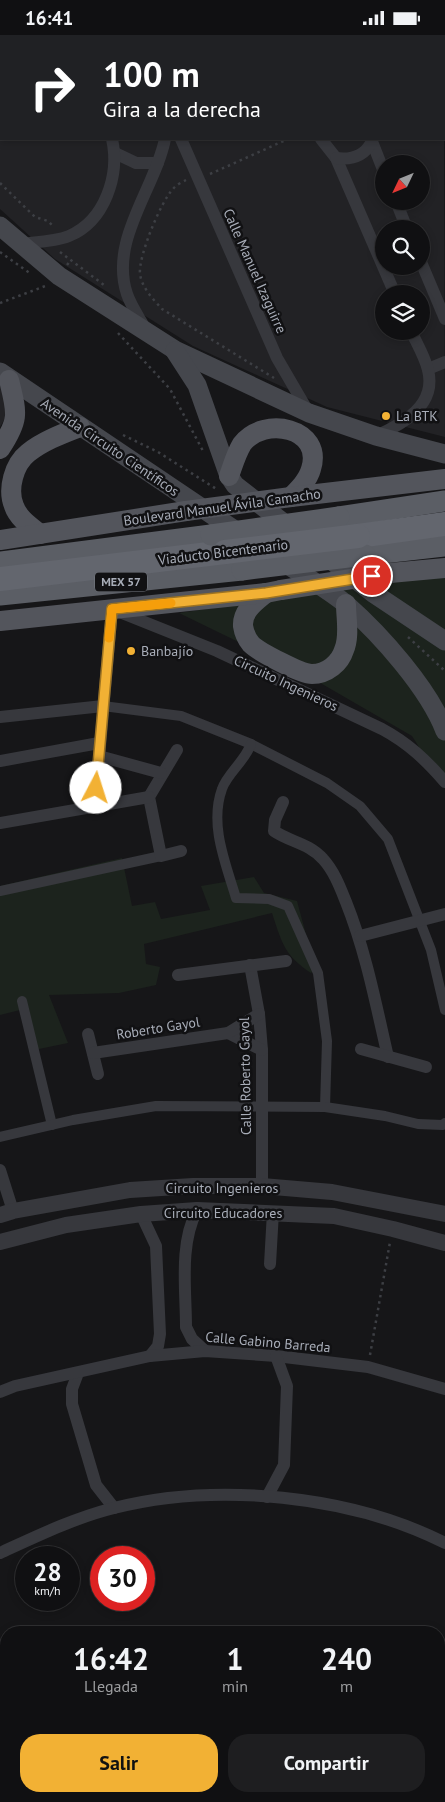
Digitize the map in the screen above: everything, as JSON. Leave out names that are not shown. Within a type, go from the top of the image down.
[{"type":"highway","name":"Boulevard Manuel Ávila Camacho","points":[[0,562],[218,544],[338,517],[445,501]]},
{"type":"highway","name":"Viaducto Bicentenario","points":[[0,579],[218,544],[362,546],[445,524]]},
{"type":"highway","name":"MEX 57","points":[[0,595],[242,570],[362,546],[445,545]]},
{"type":"main road","points":[[0,226],[19,244],[54,284],[147,330],[175,350],[309,413],[376,436],[445,454]]},
{"type":"main road","points":[[175,350],[196,385],[223,480]]},
{"type":"main road","points":[[0,449],[15,423],[17,410],[5,376]]},
{"type":"main road","name":"Avenida Circuito Científicos","points":[[5,376],[346,604]]},
{"type":"main road","points":[[40,534],[24,521],[13,506],[11,488],[14,472],[27,454],[45,442],[80,427]]},
{"type":"main road","points":[[223,480],[243,443],[253,435],[265,429],[289,429],[298,433],[307,441],[312,450],[313,462],[306,479],[291,497]]},
{"type":"main road","name":"Boulevard Manuel Ávila Camacho","points":[[0,540],[186,511],[445,479]]},
{"type":"main road","points":[[223,480],[236,485],[373,593],[445,641]]},
{"type":"main road","points":[[0,621],[274,591],[390,573],[445,568]]},
{"type":"main road","points":[[274,591],[247,612],[244,619],[245,635],[256,648],[303,673],[314,675],[334,666],[341,659],[347,639],[346,604]]},
{"type":"main road","points":[[346,604],[391,650],[438,712],[445,731]]},
{"type":"street","points":[[19,244],[68,237],[83,228],[99,210],[110,188],[115,153],[112,140]]},
{"type":"street","points":[[147,330],[127,293],[123,275],[124,257],[127,239],[158,163],[165,140]]},
{"type":"street","name":"Calle Manuel Izaguirre","points":[[181,140],[277,358],[309,413]]},
{"type":"street","points":[[322,140],[336,158],[391,285]]},
{"type":"street","points":[[336,158],[356,157],[364,152],[371,141]]},
{"type":"street","points":[[371,141],[377,155]]},
{"type":"street","points":[[115,153],[136,163],[158,163]]},
{"type":"street","points":[[426,275],[445,319]]},
{"type":"street","points":[[376,436],[398,426],[420,407],[428,397],[430,383],[428,369],[415,340]]},
{"type":"street","points":[[428,369],[445,362]]},
{"type":"street","points":[[95,805],[112,609]]},
{"type":"street","name":"Circuito Ingenieros","points":[[112,609],[217,651],[382,729],[410,746],[445,782]]},
{"type":"street","points":[[0,717],[103,706],[181,716],[251,744],[327,783],[360,805],[388,839],[421,921],[431,951],[445,1010]]},
{"type":"street","points":[[0,761],[99,743]]},
{"type":"street","points":[[251,744],[247,755],[222,788],[218,836],[236,898],[269,899],[288,906],[318,973],[327,1041],[325,1107]]},
{"type":"street","points":[[160,856],[148,797],[161,773],[177,750]]},
{"type":"street","points":[[99,756],[161,773]]},
{"type":"street","points":[[0,823],[148,797]]},
{"type":"street","points":[[283,802],[274,820],[274,831],[283,837],[304,843],[322,858],[336,876],[360,936],[388,1057]]},
{"type":"street","points":[[0,891],[181,851]]},
{"type":"street","points":[[360,936],[445,915]]},
{"type":"street","points":[[178,975],[286,961]]},
{"type":"street","name":"Calle Roberto Gayol","points":[[250,965],[259,1014],[262,1050],[260,1105],[262,1186]]},
{"type":"street","points":[[22,1001],[52,1125]]},
{"type":"street","name":"Roberto Gayol","points":[[93,1053],[228,1033],[259,1014]]},
{"type":"street","points":[[228,1033],[262,1050]]},
{"type":"street","points":[[88,1034],[98,1074]]},
{"type":"street","points":[[361,1049],[426,1067]]},
{"type":"street","points":[[0,1137],[52,1125],[156,1106],[260,1105],[325,1107],[385,1116],[418,1124],[443,1125],[445,1123]]},
{"type":"street","points":[[0,1170],[6,1213]]},
{"type":"street","name":"Circuito Ingenieros","points":[[6,1213],[130,1190],[193,1186],[262,1186],[332,1192],[445,1214]]},
{"type":"street","points":[[197,1210],[189,1225],[186,1242],[186,1327],[192,1339],[205,1351]]},
{"type":"street","name":"Circuito Educadores","points":[[0,1242],[66,1225],[141,1214],[197,1210],[273,1212],[334,1217],[393,1229],[445,1243]]},
{"type":"street","points":[[270,1265],[273,1212]]},
{"type":"street","points":[[141,1214],[156,1246],[160,1334],[158,1346],[150,1356]]},
{"type":"street","name":"Calle Gabino Barreda","points":[[0,1392],[15,1386],[150,1356],[205,1351],[276,1356],[368,1367],[445,1389]]},
{"type":"street","points":[[267,1497],[284,1465],[287,1387],[276,1356]]},
{"type":"street","points":[[78,1373],[72,1389],[72,1404],[96,1485],[114,1508]]},
{"type":"street","points":[[0,1553],[60,1526],[114,1508],[168,1499],[219,1495],[267,1497],[335,1506],[398,1523],[444,1540]]},
{"type":"path","points":[[286,140],[198,180],[185,180],[172,189],[148,236],[139,263],[140,276],[145,287],[162,309],[264,371],[281,384],[291,384]]},
{"type":"path","points":[[0,183],[36,217],[48,221],[52,225]]},
{"type":"path","points":[[57,249],[106,287]]},
{"type":"path","points":[[0,253],[32,275]]},
{"type":"path","points":[[0,303],[54,284],[71,260]]},
{"type":"path","points":[[40,280],[54,284]]},
{"type":"path","points":[[116,331],[170,389],[206,457]]},
{"type":"path","points":[[118,432],[158,452],[220,492],[223,480]]},
{"type":"path","points":[[368,1367],[393,1229]]},
{"type":"shaded area","points":[[0,140],[444,140],[445,437],[327,407],[193,346],[55,259],[0,209]]},
{"type":"shaded area","points":[[0,384],[6,397],[5,418],[0,427]]},
{"type":"shaded area","points":[[445,574],[445,788],[412,736],[310,677],[179,613]]},
{"type":"shaded area","points":[[122,858],[132,906],[155,902],[161,919],[210,910],[201,886],[254,877],[264,893],[297,901],[315,968],[311,973],[289,954],[272,913],[144,944],[146,964],[160,967],[156,985],[119,993],[49,995],[68,1043],[34,1050],[24,1009],[0,1015],[0,886]]},
{"type":"slow traffic","points":[[109,638],[112,609],[171,603]]},
{"type":"place","name":"La BTK","points":[[386,416]]},
{"type":"place","name":"Banbajío","points":[[131,651]]},
{"type":"route","points":[[96,788],[112,609],[266,593],[372,576]]}]
